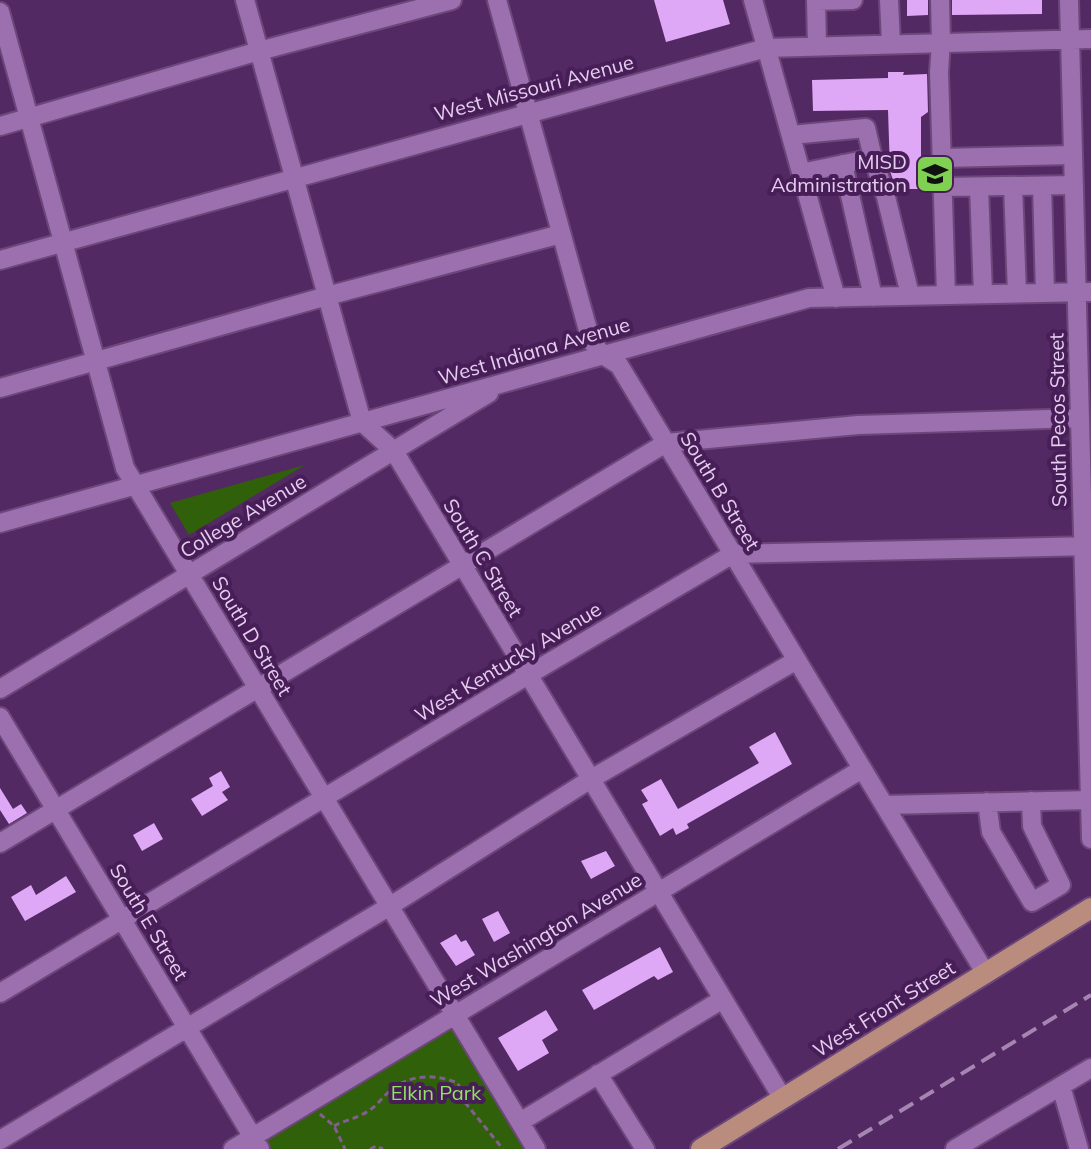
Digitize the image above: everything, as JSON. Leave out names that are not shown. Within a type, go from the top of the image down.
[{"type":"main road","name":"West Front Street","points":[[701,1149],[1091,908]]},
{"type":"street","points":[[245,0],[362,422]]},
{"type":"street","points":[[0,126],[259,51],[452,0]]},
{"type":"street","name":"South B Street","points":[[497,0],[591,341],[603,355],[619,365],[986,974]]},
{"type":"street","points":[[753,0],[836,298]]},
{"type":"street","points":[[817,45],[816,1],[853,0]]},
{"type":"street","points":[[889,0],[891,43]]},
{"type":"street","points":[[940,0],[946,295]]},
{"type":"street","name":"South Pecos Street","points":[[1069,0],[1069,39],[1079,148],[1074,185],[1084,292],[1080,418],[1087,546],[1091,839]]},
{"type":"street","name":"South D Street","points":[[0,12],[125,468],[536,1149]]},
{"type":"street","name":"West Missouri Avenue","points":[[0,260],[766,48],[1091,39]]},
{"type":"street","points":[[791,135],[866,128],[910,295]]},
{"type":"street","points":[[942,158],[1079,148]]},
{"type":"street","points":[[801,173],[873,158]]},
{"type":"street","points":[[843,164],[873,297]]},
{"type":"street","points":[[942,187],[1074,185]]},
{"type":"street","points":[[1013,186],[1017,293]]},
{"type":"street","points":[[1042,186],[1045,293]]},
{"type":"street","points":[[979,187],[983,294]]},
{"type":"street","points":[[0,388],[561,234]]},
{"type":"street","name":"West Indiana Avenue","points":[[0,523],[809,298],[1084,292]]},
{"type":"street","name":"College Avenue","points":[[0,689],[509,381]]},
{"type":"street","points":[[0,843],[666,443],[858,425],[1080,418]]},
{"type":"street","name":"South C Street","points":[[362,422],[394,451],[783,1099]]},
{"type":"street","name":"West Kentucky Avenue","points":[[0,993],[733,554],[1087,546]]},
{"type":"street","points":[[0,1140],[390,906],[591,779],[797,660]]},
{"type":"street","name":"South E Street","points":[[0,717],[257,1143]]},
{"type":"street","name":"West Washington Avenue","points":[[233,1149],[257,1143],[455,1014],[862,769]]},
{"type":"street","points":[[885,805],[1090,800]]},
{"type":"street","points":[[987,802],[991,832],[1032,902],[1061,885],[1032,826],[1031,801]]},
{"type":"street","points":[[520,1122],[723,999]]},
{"type":"street","points":[[955,1149],[1091,1068]]},
{"type":"street","points":[[598,1074],[645,1149]]},
{"type":"street","points":[[1061,1086],[1079,1149]]},
{"type":"path","points":[[345,1149],[334,1126],[363,1114],[392,1089],[411,1079],[430,1076],[458,1083],[463,1100],[503,1149]]},
{"type":"path","points":[[370,1149],[376,1146],[383,1149]]},
{"type":"green space","points":[[305,465],[189,535],[170,503]]},
{"type":"green space","name":"Elkin Park","points":[[455,1014],[536,1149],[260,1149],[253,1137]]},
{"type":"building","points":[[654,0],[723,0],[730,24],[666,42]]},
{"type":"building","points":[[907,0],[928,0],[928,15],[907,16]]},
{"type":"building","points":[[952,0],[1042,0],[1042,14],[952,15]]},
{"type":"building","points":[[888,72],[927,74],[928,112],[921,117],[921,156],[926,156],[928,189],[896,189],[890,171],[888,110],[813,111],[812,80],[888,78]]},
{"type":"building","points":[[775,732],[792,764],[687,824],[689,828],[676,835],[673,828],[660,836],[642,804],[648,801],[641,790],[661,779],[678,809],[759,763],[749,747]]},
{"type":"building","points":[[221,771],[230,787],[222,792],[228,800],[202,816],[191,799],[213,786],[209,778]]},
{"type":"building","points":[[0,788],[13,809],[21,804],[27,813],[9,824],[0,810]]},
{"type":"building","points":[[154,823],[163,839],[142,851],[133,835]]},
{"type":"building","points":[[606,851],[615,866],[591,879],[581,861]]},
{"type":"building","points":[[66,876],[76,892],[25,921],[11,897],[31,885],[36,895]]},
{"type":"building","points":[[498,911],[510,933],[494,942],[482,919]]},
{"type":"building","points":[[456,934],[461,942],[466,940],[475,955],[456,966],[440,943]]},
{"type":"building","points":[[660,947],[673,972],[658,980],[654,976],[594,1010],[582,990]]},
{"type":"building","points":[[546,1010],[558,1030],[542,1040],[549,1053],[518,1071],[498,1038]]},
{"type":"railway","points":[[838,1149],[1091,995]]},
{"type":"place","name":"MISD Administration","points":[[935,174]]}]
